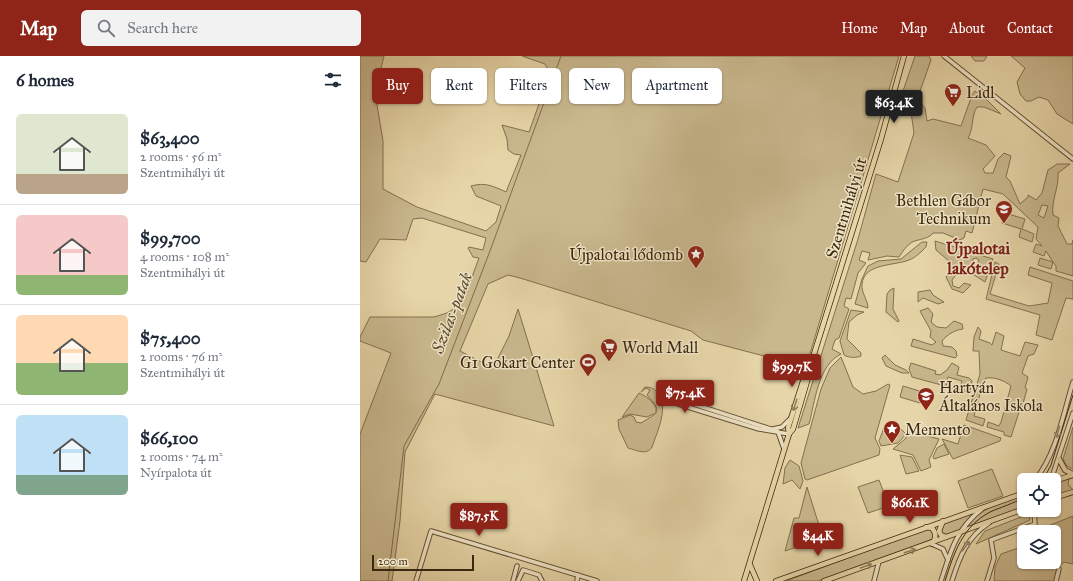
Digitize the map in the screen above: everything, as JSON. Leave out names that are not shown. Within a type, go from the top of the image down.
[{"type":"main road","name":"Szentmihályi út","points":[[744,581],[789,434],[793,429],[810,366],[881,139],[904,56]]},
{"type":"main road","name":"Szentmihályi út","points":[[789,434],[788,428],[791,417],[805,375],[810,366]]},
{"type":"main road","points":[[1059,459],[1065,470],[1073,474]]},
{"type":"main road","points":[[1061,478],[1073,474]]},
{"type":"main road","points":[[1061,496],[1073,492]]},
{"type":"main road","points":[[776,581],[1017,495]]},
{"type":"main road","points":[[824,581],[932,544],[1017,511]]},
{"type":"main road","points":[[943,521],[939,531],[941,535],[947,538]]},
{"type":"main road","points":[[926,527],[932,528],[935,533],[936,536],[932,544]]},
{"type":"main road","points":[[750,564],[757,581]]},
{"type":"main road","points":[[785,581],[790,576]]},
{"type":"street","points":[[944,56],[1073,159]]},
{"type":"street","points":[[1040,473],[1053,447],[1073,382]]},
{"type":"street","points":[[784,451],[778,432],[772,429],[679,402],[759,429],[778,432],[789,434]]},
{"type":"street","points":[[1055,473],[1073,413]]},
{"type":"street","points":[[772,429],[782,427],[791,417]]},
{"type":"street","points":[[941,581],[959,533],[971,518],[986,507]]},
{"type":"street","points":[[987,581],[994,558],[991,540],[1035,524],[1034,517]]},
{"type":"street","points":[[952,581],[959,557],[965,546],[980,530],[994,520]]},
{"type":"street","points":[[416,581],[430,531],[597,581]]},
{"type":"street","points":[[932,544],[943,549],[948,560]]},
{"type":"street","points":[[874,581],[878,562]]},
{"type":"street","points":[[513,581],[517,566]]},
{"type":"street","points":[[1056,581],[1059,569]]},
{"type":"street","points":[[518,581],[523,570],[539,575],[542,581]]},
{"type":"street","points":[[577,581],[578,575]]},
{"type":"shaded area","points":[[360,56],[384,56],[381,68],[372,68],[372,104],[377,104],[383,141],[383,189],[417,207],[486,231],[496,222],[501,206],[476,196],[471,186],[481,184],[489,185],[506,192],[521,155],[514,154],[508,150],[507,139],[502,125],[529,132],[539,104],[561,104],[561,68],[547,68],[545,64],[522,56],[899,56],[806,367],[703,340],[691,331],[520,278],[508,275],[488,284],[460,351],[493,368],[509,336],[518,309],[554,426],[435,394],[405,452],[400,521],[392,581],[360,581],[360,434],[391,353],[360,341],[360,337],[370,317],[434,317],[447,313],[462,304],[479,258],[473,257],[468,248],[483,250],[486,238],[422,218],[413,219],[406,240],[380,239],[366,262],[360,261]]},
{"type":"shaded area","points":[[915,56],[929,56],[931,60],[918,97],[913,104],[904,102],[902,94]]},
{"type":"shaded area","points":[[971,56],[987,56],[984,61],[975,61]]},
{"type":"shaded area","points":[[1011,56],[1073,56],[1073,124],[1057,114],[1048,100],[1039,97],[1031,101],[1026,101],[1020,94],[1017,82],[1025,68]]},
{"type":"shaded area","points":[[975,91],[985,98],[1001,114],[984,107],[977,107],[968,138],[986,145],[995,156],[983,169],[985,173],[993,173],[998,159],[1004,153],[1011,156],[1006,177],[1010,181],[1020,204],[1028,197],[1028,195],[1036,200],[1042,193],[1048,170],[1057,164],[1070,164],[1058,173],[1053,215],[1059,218],[1058,226],[1067,244],[1072,244],[1073,240],[1073,276],[1056,271],[1056,266],[1046,251],[1044,256],[1033,252],[1036,244],[1042,246],[1036,239],[1038,227],[1003,194],[983,189],[972,233],[966,231],[964,238],[960,240],[943,233],[933,233],[926,238],[912,242],[906,247],[899,257],[887,256],[868,260],[870,253],[862,251],[859,260],[866,263],[858,273],[851,299],[846,298],[844,306],[849,309],[839,338],[835,340],[832,349],[841,354],[833,359],[822,375],[809,424],[798,428],[858,239],[876,174],[898,182],[914,133],[911,112],[920,102],[925,108],[927,121],[933,119],[961,126],[972,95]],"holes":[[[1042,205],[1048,206],[1044,218],[1038,215]]]},
{"type":"shaded area","points":[[1005,213],[1025,219],[1022,229],[1034,234],[1032,242],[1019,237],[1021,229],[1002,223]]},
{"type":"shaded area","points":[[935,241],[993,259],[985,282],[971,273],[978,266],[979,260],[976,258],[973,259],[972,264],[959,271],[952,280],[953,286],[959,288],[964,283],[971,285],[963,293],[952,289],[946,277],[953,268],[949,261],[936,250]]},
{"type":"shaded area","points":[[922,242],[927,242],[926,247],[913,258],[903,262],[881,266],[868,272],[864,277],[862,287],[868,308],[855,304],[862,279],[868,266],[878,261],[901,259]]},
{"type":"shaded area","points":[[1040,258],[1053,262],[1051,269],[1038,265]]},
{"type":"shaded area","points":[[995,262],[999,264],[990,294],[1029,306],[1048,303],[1052,283],[1028,275],[1030,267],[1073,281],[1073,299],[1066,298],[1052,340],[1036,335],[1040,315],[986,299]]},
{"type":"shaded area","points":[[894,288],[893,309],[899,321],[898,322],[886,312],[887,294]]},
{"type":"shaded area","points":[[930,290],[933,295],[944,302],[938,304],[923,298],[918,302],[918,292]]},
{"type":"shaded area","points":[[928,308],[933,314],[931,322],[937,327],[946,328],[954,321],[962,324],[963,329],[951,333],[942,341],[943,346],[952,347],[956,351],[957,356],[955,358],[911,346],[913,339],[932,345],[936,342],[930,337],[931,331],[920,311]]},
{"type":"shaded area","points":[[851,310],[864,312],[857,315],[849,322],[847,339],[861,353],[861,356],[855,357],[848,357],[844,355],[840,341]]},
{"type":"shaded area","points":[[978,327],[981,331],[979,339],[992,345],[996,332],[1004,336],[1001,350],[1020,356],[1025,342],[1038,345],[1034,354],[1028,356],[1022,373],[1028,377],[1025,388],[1027,389],[1021,411],[1013,409],[1019,412],[1011,437],[1004,435],[1004,432],[987,427],[988,422],[999,426],[1011,386],[999,379],[986,378],[983,383],[974,416],[985,419],[983,426],[966,420],[980,374],[979,351],[973,351],[974,337]]},
{"type":"shaded area","points":[[885,355],[895,365],[909,373],[902,373],[886,366],[882,358]]},
{"type":"shaded area","points":[[841,357],[853,387],[863,394],[876,391],[888,384],[890,385],[875,438],[880,449],[879,455],[807,480],[805,479],[801,463],[821,389],[830,368]]},
{"type":"shaded area","points":[[911,363],[936,371],[935,374],[940,375],[947,370],[952,363],[959,367],[957,375],[969,378],[972,381],[970,391],[967,392],[912,377],[909,369]],"holes":[[[948,377],[962,381],[960,388],[946,385]]]},
{"type":"shaded area","points":[[903,386],[923,392],[920,403],[900,397]]},
{"type":"shaded area","points":[[645,387],[651,388],[657,392],[661,398],[662,412],[659,427],[652,447],[650,450],[644,452],[628,448],[619,429],[618,420],[630,415],[634,417],[636,422],[641,423],[655,414],[657,409],[647,395],[650,390],[646,388],[641,392]]},
{"type":"shaded area","points":[[670,390],[674,390],[676,391],[676,399],[670,400],[667,397],[667,393]]},
{"type":"shaded area","points":[[639,393],[647,397],[653,403],[656,408],[656,413],[647,417],[630,414],[622,417]]},
{"type":"shaded area","points":[[885,425],[902,430],[906,434],[898,443],[881,446],[879,441]]},
{"type":"shaded area","points":[[964,425],[1001,438],[1000,441],[953,459],[942,439],[958,444]]},
{"type":"shaded area","points":[[1073,427],[1073,469],[1067,466],[1063,459]]},
{"type":"shaded area","points":[[910,431],[939,439],[929,460],[931,467],[921,471],[913,455],[893,449],[905,439]]},
{"type":"shaded area","points":[[944,444],[949,454],[934,459],[933,457],[937,448]]},
{"type":"shaded area","points":[[900,455],[912,457],[919,471],[906,474]]},
{"type":"shaded area","points":[[790,460],[799,466],[803,481],[800,489],[792,480],[783,484],[785,468]]},
{"type":"shaded area","points":[[992,469],[1003,496],[968,508],[958,481]]},
{"type":"shaded area","points":[[1069,478],[1068,484],[1073,490],[1061,494],[1061,481]]},
{"type":"shaded area","points":[[879,480],[889,506],[868,513],[858,487]]},
{"type":"shaded area","points":[[807,487],[823,538],[785,551],[794,518],[799,518]]},
{"type":"shaded area","points":[[1017,497],[1017,511],[963,530],[977,516],[990,507]]},
{"type":"shaded area","points":[[977,511],[958,532],[944,536],[939,528],[940,525]]},
{"type":"shaded area","points":[[1073,516],[1073,564],[1064,562],[1061,565],[1061,525],[1050,525]]},
{"type":"shaded area","points":[[1021,517],[1029,517],[1030,520],[976,544],[985,531]]},
{"type":"shaded area","points":[[926,529],[934,531],[933,539],[818,581],[786,581]]},
{"type":"shaded area","points":[[1017,548],[1017,569],[1059,569],[1056,581],[994,581],[995,567],[1001,554]]},
{"type":"waterway","name":"Szilas-patak","points":[[388,581],[404,446],[439,384],[490,251],[561,56]]},
{"type":"tram line","points":[[1047,473],[1051,465],[1073,395]]},
{"type":"tram line","points":[[945,581],[960,542],[972,525],[990,512],[1017,501]]},
{"type":"place","name":"Lidl","points":[[953,107]]},
{"type":"place","name":"Bethlen Gábor Technikum","points":[[1004,224]]},
{"type":"place","name":"Újpalotai lődomb","points":[[696,269]]},
{"type":"place","name":"World Mall","points":[[609,362]]},
{"type":"place","name":"G1 Gokart Center","points":[[588,377]]},
{"type":"place","name":"Hartyán Általános Iskola","points":[[926,411]]},
{"type":"place","name":"Memento","points":[[892,444]]},
{"type":"district","name":"Újpalotai lakótelep","points":[[978,258]]}]
